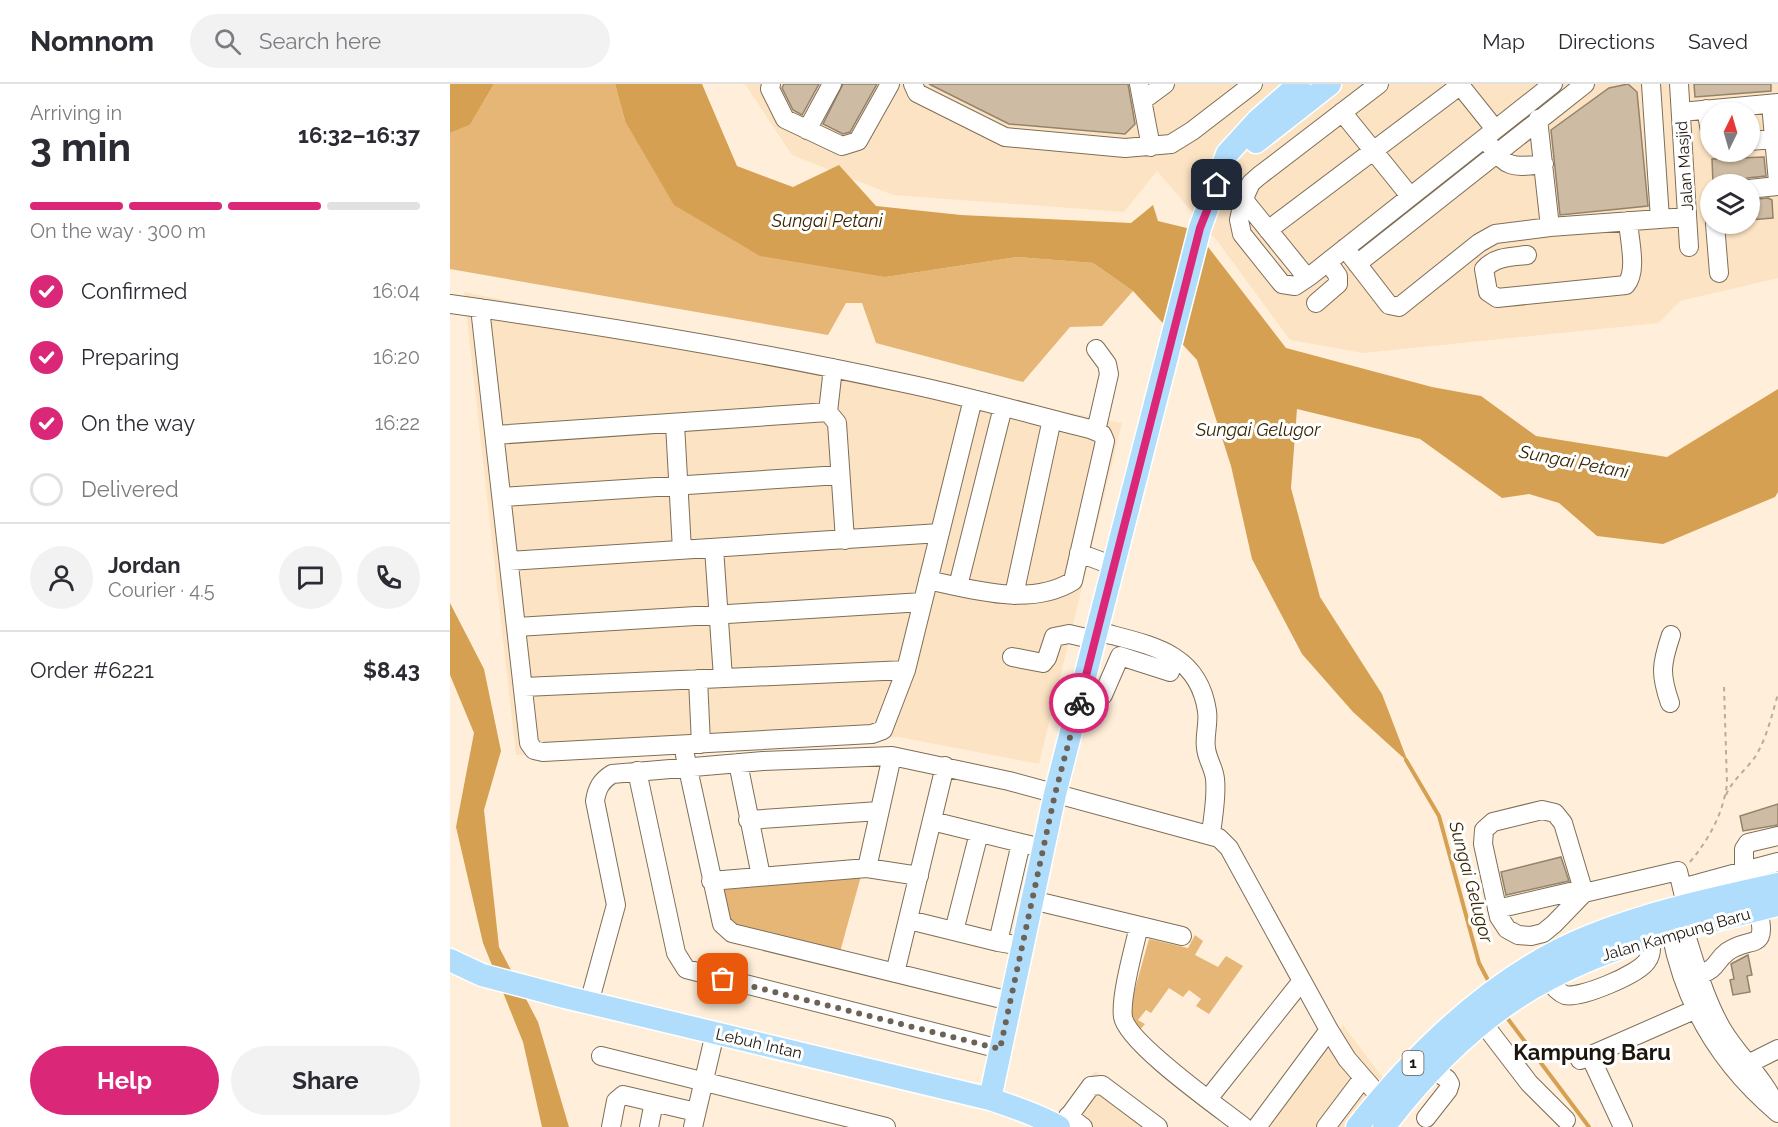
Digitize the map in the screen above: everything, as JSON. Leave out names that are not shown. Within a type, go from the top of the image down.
[{"type":"main road","points":[[990,1098],[1055,794],[1200,228],[1217,185],[1218,172],[1227,154],[1242,136],[1299,84]]},
{"type":"main road","points":[[1217,185],[1266,132],[1330,84]]},
{"type":"main road","name":"Jalan Kampung Baru","points":[[1384,1127],[1403,1102],[1434,1069],[1486,1023],[1513,989],[1589,936],[1682,888],[1763,900]]},
{"type":"main road","name":"Jalan Kampung Baru","points":[[1513,989],[1548,979],[1586,961],[1670,931],[1692,913],[1763,900]]},
{"type":"main road","points":[[1589,936],[1600,938],[1653,925],[1670,931]]},
{"type":"main road","name":"Lebuh Intan","points":[[450,960],[487,977]]},
{"type":"main road","name":"Lebuh Intan","points":[[450,973],[487,977],[990,1098],[1038,1122],[1046,1119],[1063,1123]]},
{"type":"main road","name":"Jalan Kampung Baru","points":[[1357,1127],[1380,1097],[1427,1048],[1486,1023]]},
{"type":"street","points":[[771,84],[770,89],[781,116],[842,146],[854,144],[863,135],[887,88],[913,86],[1005,137],[1088,146],[1150,147],[1179,139],[1253,84]]},
{"type":"street","points":[[807,130],[832,84]]},
{"type":"street","points":[[1150,147],[1140,93],[1165,84]]},
{"type":"street","points":[[1379,84],[1251,183],[1244,198],[1239,220],[1242,234],[1282,284],[1295,286],[1310,276],[1553,84]]},
{"type":"street","points":[[1268,230],[1460,84],[1490,133],[1495,153],[1510,166],[1544,164]]},
{"type":"street","points":[[1357,264],[1585,84]]},
{"type":"street","points":[[1651,84],[1660,219]]},
{"type":"street","name":"Jalan Masjid","points":[[1679,84],[1689,247]]},
{"type":"street","points":[[1774,104],[1778,182]]},
{"type":"street","points":[[1681,112],[1700,110]]},
{"type":"street","points":[[1342,112],[1410,196]]},
{"type":"street","points":[[1538,119],[1550,227]]},
{"type":"street","points":[[1760,140],[1774,139]]},
{"type":"street","points":[[1760,188],[1778,186]]},
{"type":"street","points":[[1244,198],[1304,274],[1310,276]]},
{"type":"street","points":[[1345,248],[1389,304],[1399,307],[1486,238],[1550,227],[1687,217]]},
{"type":"street","points":[[1527,255],[1494,260],[1489,264],[1484,269],[1488,292],[1497,298],[1626,285],[1630,280],[1631,265],[1628,221]]},
{"type":"street","points":[[1716,234],[1719,273]]},
{"type":"street","points":[[1316,303],[1338,284],[1338,276],[1328,262]]},
{"type":"street","points":[[450,304],[832,368],[973,399],[1102,434],[1104,441],[1073,581],[1050,592],[1014,595],[928,580]]},
{"type":"street","points":[[480,308],[524,687],[528,743],[534,750],[543,752],[872,734],[883,730],[906,670],[973,399]]},
{"type":"street","points":[[1096,349],[1107,364],[1109,374],[1096,431]]},
{"type":"street","points":[[832,368],[828,412],[837,423],[844,540]]},
{"type":"street","points":[[958,586],[1003,407]]},
{"type":"street","points":[[495,435],[828,412]]},
{"type":"street","points":[[1014,595],[1052,419]]},
{"type":"street","points":[[675,424],[682,550]]},
{"type":"street","points":[[502,497],[840,475]]},
{"type":"street","points":[[509,561],[940,533]]},
{"type":"street","points":[[714,548],[723,678]]},
{"type":"street","points":[[1079,553],[1114,566]]},
{"type":"street","points":[[517,627],[923,602]]},
{"type":"street","points":[[1012,657],[1043,663],[1047,658],[1053,637],[1059,634],[1096,635],[1158,649],[1178,658],[1195,676],[1202,690],[1208,713],[1205,747],[1215,780],[1211,834]]},
{"type":"street","points":[[1670,703],[1661,676],[1661,663],[1671,635]]},
{"type":"street","points":[[1082,691],[1096,696],[1103,695],[1120,656],[1170,672]]},
{"type":"street","points":[[524,687],[906,670]]},
{"type":"street","points":[[698,679],[693,744],[686,766],[722,924],[732,933],[1010,1001]]},
{"type":"street","points":[[867,868],[892,756]]},
{"type":"street","points":[[589,1003],[616,905],[595,801],[597,790],[603,779],[612,774],[686,766],[892,756],[945,766],[1211,834],[1229,848],[1329,1030],[1363,1078],[1380,1097]]},
{"type":"street","points":[[738,763],[761,876]]},
{"type":"street","points":[[895,972],[945,766]]},
{"type":"street","points":[[637,771],[676,953],[686,969],[1000,1049]]},
{"type":"street","points":[[1542,810],[1555,813],[1563,824],[1584,893],[1543,933],[1531,936],[1518,935],[1507,929],[1497,909],[1483,844],[1484,830],[1493,822],[1542,810]]},
{"type":"street","points":[[748,820],[879,811]]},
{"type":"street","points":[[932,822],[1043,848]]},
{"type":"street","points":[[954,931],[979,833]]},
{"type":"street","points":[[1763,900],[1744,849],[1748,843],[1778,836]]},
{"type":"street","points":[[999,942],[1021,843]]},
{"type":"street","points":[[1699,975],[1716,967],[1730,950],[1754,944],[1760,938],[1763,900],[1778,862]]},
{"type":"street","points":[[711,881],[867,868],[919,876]]},
{"type":"street","points":[[1497,909],[1570,892],[1682,888]]},
{"type":"street","points":[[1032,900],[1182,936]]},
{"type":"street","points":[[909,920],[1022,946]]},
{"type":"street","points":[[1139,926],[1122,1009],[1123,1019],[1135,1038],[1244,1127]]},
{"type":"street","points":[[1670,931],[1699,975],[1722,1030],[1771,1094],[1778,1113]]},
{"type":"street","points":[[1670,931],[1694,1010],[1731,1068],[1756,1095],[1778,1113]]},
{"type":"street","points":[[1208,1099],[1301,982]]},
{"type":"street","points":[[1623,1127],[1585,1058],[1694,1010]]},
{"type":"street","points":[[1486,1023],[1529,1083],[1566,1120]]},
{"type":"street","points":[[1257,1127],[1329,1030]]},
{"type":"street","points":[[611,1127],[616,1101],[620,1096],[654,1102],[697,1122],[703,1083],[715,1033]]},
{"type":"street","points":[[1748,1064],[1778,1049]]},
{"type":"street","points":[[601,1056],[886,1127]]},
{"type":"street","points":[[1403,1102],[1432,1123],[1450,1084],[1447,1078],[1434,1069]]},
{"type":"street","points":[[1326,1127],[1363,1078]]},
{"type":"street","points":[[1083,1127],[1063,1123],[1091,1086],[1096,1084],[1102,1085],[1158,1127]]},
{"type":"street","points":[[649,1127],[654,1102]]},
{"type":"path","points":[[1724,686],[1727,784],[1725,798]]},
{"type":"path","points":[[1682,888],[1689,864],[1704,846],[1725,798],[1737,777],[1755,756],[1764,738],[1778,694]]},
{"type":"shaded area","points":[[494,84],[615,84],[625,121],[886,277],[1017,257],[1093,263],[1133,291],[1102,326],[1070,327],[1023,382],[876,343],[862,303],[846,303],[828,335],[450,269],[450,133],[470,125]]},
{"type":"shaded area","points":[[745,84],[1778,84],[1778,278],[1680,301],[1659,323],[1363,353],[1290,340],[1218,242],[1157,171],[1124,212],[893,195],[792,155]]},
{"type":"shaded area","points":[[464,292],[1122,423],[1039,764],[899,737],[516,755]]},
{"type":"shaded area","points":[[861,876],[840,952],[731,926],[720,890]]},
{"type":"shaded area","points":[[1195,935],[1203,941],[1195,955],[1218,967],[1226,956],[1243,966],[1209,1014],[1196,1006],[1201,999],[1189,990],[1183,997],[1169,988],[1151,1013],[1146,1010],[1138,1020],[1145,1024],[1137,1033],[1128,1014],[1149,939],[1188,948]]},
{"type":"shaded area","points":[[1343,1025],[1383,1078],[1344,1127],[1262,1127]]},
{"type":"shaded area","points":[[1095,1071],[1167,1127],[1076,1127],[1059,1114]]},
{"type":"water","points":[[450,84],[494,84],[470,125],[450,133]]},
{"type":"water","name":"Sungai Petani","points":[[615,84],[702,84],[737,166],[793,187],[839,165],[876,206],[961,215],[1131,223],[1153,205],[1158,221],[1195,230],[1286,348],[1432,387],[1481,396],[1536,436],[1667,457],[1778,389],[1778,492],[1775,497],[1663,544],[1597,536],[1559,503],[1529,494],[1502,498],[1420,439],[1297,409],[1291,488],[1320,597],[1382,694],[1408,762],[1353,712],[1302,654],[1252,559],[1231,466],[1197,360],[1133,291],[1093,263],[1017,257],[886,277],[760,256],[674,205],[625,121]]},
{"type":"water","points":[[450,603],[484,669],[501,751],[484,810],[499,947],[538,1022],[569,1127],[542,1127],[523,1042],[483,943],[456,827],[474,733],[450,675]]},
{"type":"building","points":[[784,84],[819,84],[802,115],[793,110],[782,88]]},
{"type":"building","points":[[843,84],[877,84],[850,132],[843,134],[823,124]]},
{"type":"building","points":[[929,84],[1128,84],[1135,124],[1125,134],[1009,124]]},
{"type":"building","points":[[1628,84],[1637,92],[1648,206],[1560,215],[1551,130],[1609,88]]},
{"type":"building","points":[[1694,84],[1771,84],[1771,91],[1695,97]]},
{"type":"building","points":[[1760,157],[1764,157],[1766,176],[1713,174],[1712,162],[1760,162]]},
{"type":"building","points":[[1760,199],[1772,200],[1773,218],[1760,219]]},
{"type":"building","points":[[1778,804],[1778,825],[1743,831],[1740,816]]},
{"type":"building","points":[[1561,857],[1569,881],[1506,895],[1501,872]]},
{"type":"building","points":[[1748,955],[1752,975],[1747,976],[1750,992],[1733,995],[1730,980],[1734,979],[1731,964]]},
{"type":"waterway","name":"Sungai Gelugor","points":[[1406,760],[1439,816],[1479,963],[1490,984]]},
{"type":"waterway","name":"Sungai Gelugor","points":[[1505,1015],[1589,1127]]},
{"type":"way so far","points":[[723,979],[1000,1049],[1055,794],[1079,703]]},
{"type":"district","name":"Kampung Baru","points":[[1592,1052]]},
{"type":"route","points":[[1079,703],[1200,228],[1217,185]]}]
